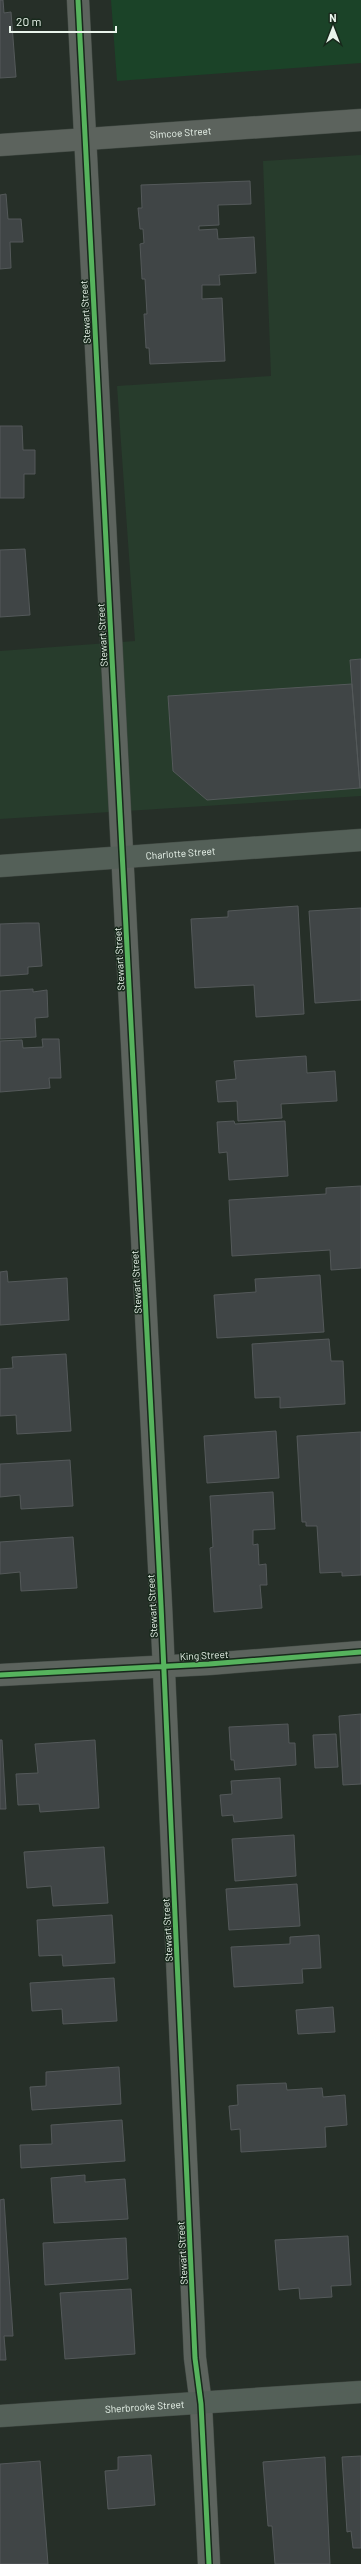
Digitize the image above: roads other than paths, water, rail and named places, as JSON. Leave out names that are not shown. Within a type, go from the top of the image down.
[{"type":"main road","name":"Charlotte Street","points":[[0,866],[361,840]]},
{"type":"main road","name":"Sherbrooke Street","points":[[0,2416],[201,2404],[361,2392]]},
{"type":"street","name":"Stewart Street","points":[[78,0],[164,1666],[195,2358],[201,2404],[209,2564]]},
{"type":"street","name":"Simcoe Street","points":[[0,145],[361,120]]},
{"type":"street","name":"King Street","points":[[0,1675],[164,1666],[361,1652]]}]
